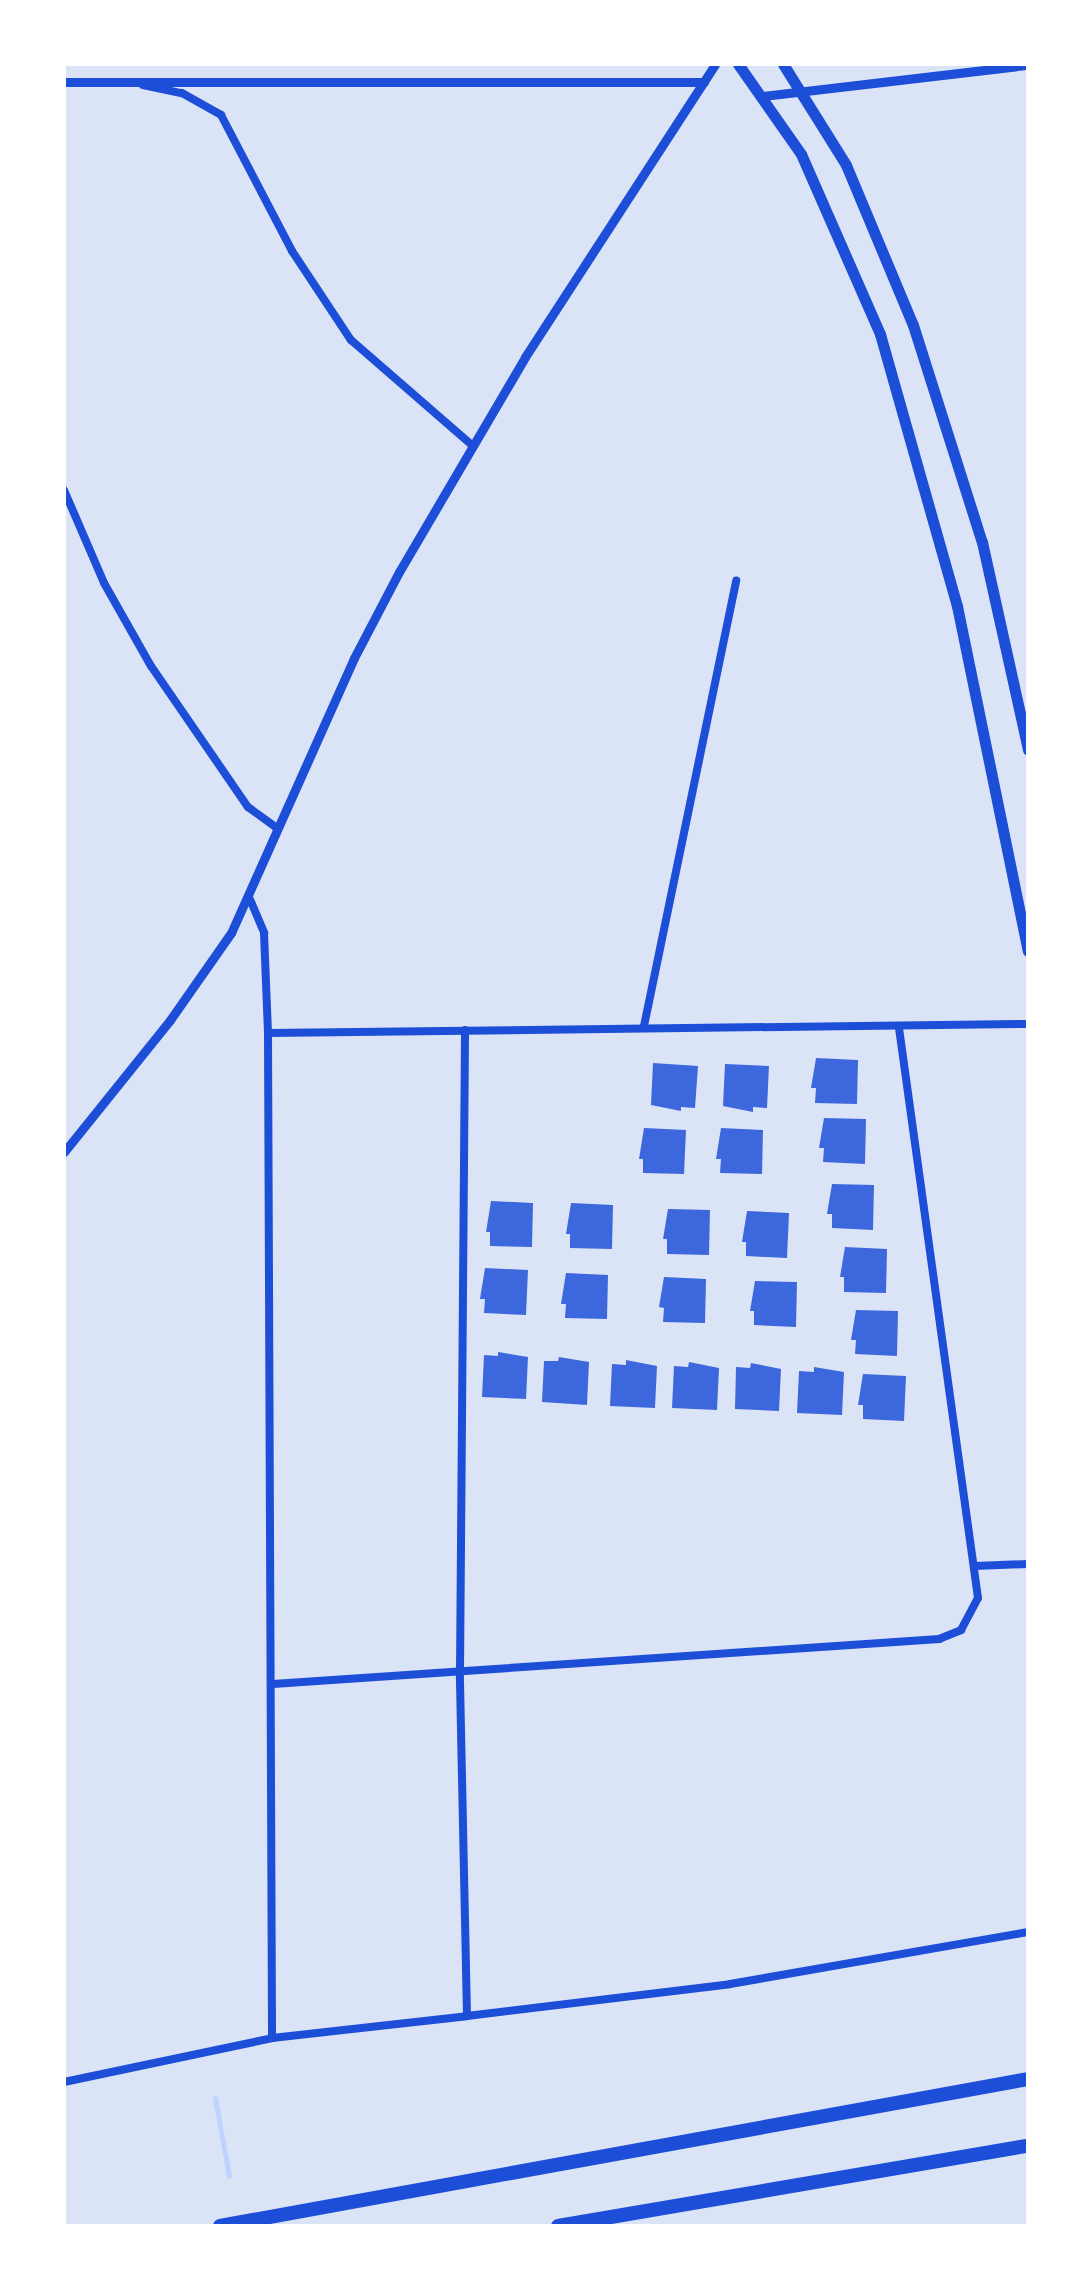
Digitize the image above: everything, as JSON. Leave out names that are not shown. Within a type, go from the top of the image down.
[{"type":"highway","points":[[220,2226],[1028,2079]]},
{"type":"highway","points":[[558,2226],[1028,2146]]},
{"type":"main road","points":[[738,64],[801,154],[845,244],[910,428],[967,652],[1028,951]]},
{"type":"main road","points":[[783,64],[801,88],[869,210],[918,339],[982,542],[1028,750]]},
{"type":"street","points":[[64,1152],[197,984],[249,897],[354,658],[473,446],[715,64]]},
{"type":"street","points":[[763,96],[801,88],[1028,65]]},
{"type":"street","points":[[64,82],[704,82]]},
{"type":"street","points":[[129,82],[182,93],[221,115],[292,251],[351,340],[473,446]]},
{"type":"street","points":[[64,490],[104,583],[151,666],[248,807],[278,829]]},
{"type":"street","points":[[644,1026],[736,580]]},
{"type":"street","points":[[249,897],[264,933],[268,1033],[273,1684],[272,2038]]},
{"type":"street","points":[[268,1033],[644,1026],[899,1028],[1028,1024]]},
{"type":"street","points":[[273,1684],[939,1639],[961,1630],[974,1614],[978,1598],[975,1566],[899,1028]]},
{"type":"street","points":[[465,1030],[460,1672],[467,2016]]},
{"type":"street","points":[[975,1566],[1028,1564]]},
{"type":"street","points":[[64,2082],[272,2038],[730,1984],[1028,1932]]},
{"type":"shaded area","points":[[64,64],[1028,64],[1028,2226],[64,2226]]},
{"type":"building","points":[[816,1058],[858,1060],[857,1104],[815,1103],[816,1088],[811,1088]]},
{"type":"building","points":[[653,1063],[698,1066],[695,1108],[681,1107],[681,1111],[651,1105]]},
{"type":"building","points":[[725,1064],[769,1066],[767,1108],[753,1107],[753,1112],[723,1106]]},
{"type":"building","points":[[824,1118],[866,1119],[865,1164],[823,1162],[824,1148],[819,1148]]},
{"type":"building","points":[[644,1128],[686,1130],[684,1174],[643,1173],[643,1159],[639,1159]]},
{"type":"building","points":[[721,1128],[763,1130],[762,1174],[720,1173],[721,1159],[716,1159]]},
{"type":"building","points":[[832,1184],[874,1185],[873,1230],[832,1228],[832,1214],[827,1214]]},
{"type":"building","points":[[491,1201],[533,1203],[532,1247],[490,1246],[490,1232],[486,1232]]},
{"type":"building","points":[[571,1203],[613,1205],[612,1249],[570,1248],[570,1234],[566,1234]]},
{"type":"building","points":[[668,1209],[710,1210],[709,1255],[667,1254],[667,1239],[663,1239]]},
{"type":"building","points":[[747,1211],[789,1213],[787,1258],[746,1256],[746,1242],[742,1242]]},
{"type":"building","points":[[845,1247],[887,1249],[886,1293],[844,1292],[844,1277],[840,1277]]},
{"type":"building","points":[[485,1268],[528,1270],[526,1315],[484,1313],[485,1299],[480,1299]]},
{"type":"building","points":[[566,1273],[608,1275],[607,1319],[565,1318],[566,1304],[561,1304]]},
{"type":"building","points":[[664,1277],[706,1279],[705,1323],[663,1322],[664,1308],[659,1307]]},
{"type":"building","points":[[755,1281],[797,1282],[796,1327],[754,1325],[754,1311],[750,1311]]},
{"type":"building","points":[[856,1310],[898,1311],[897,1356],[855,1354],[856,1340],[851,1340]]},
{"type":"building","points":[[498,1352],[528,1357],[526,1399],[482,1397],[484,1355],[498,1356]]},
{"type":"building","points":[[559,1357],[589,1362],[587,1405],[542,1402],[544,1361],[558,1361]]},
{"type":"building","points":[[626,1360],[657,1366],[655,1408],[610,1406],[612,1364],[626,1365]]},
{"type":"building","points":[[689,1362],[719,1368],[717,1410],[672,1408],[674,1366],[688,1367]]},
{"type":"building","points":[[751,1363],[781,1369],[779,1411],[735,1409],[736,1367],[750,1368]]},
{"type":"building","points":[[814,1367],[844,1372],[842,1415],[797,1413],[799,1371],[814,1372]]},
{"type":"building","points":[[863,1374],[906,1376],[904,1421],[863,1419],[863,1405],[858,1405]]},
{"type":"waterway","points":[[215,2098],[229,2176]]}]
